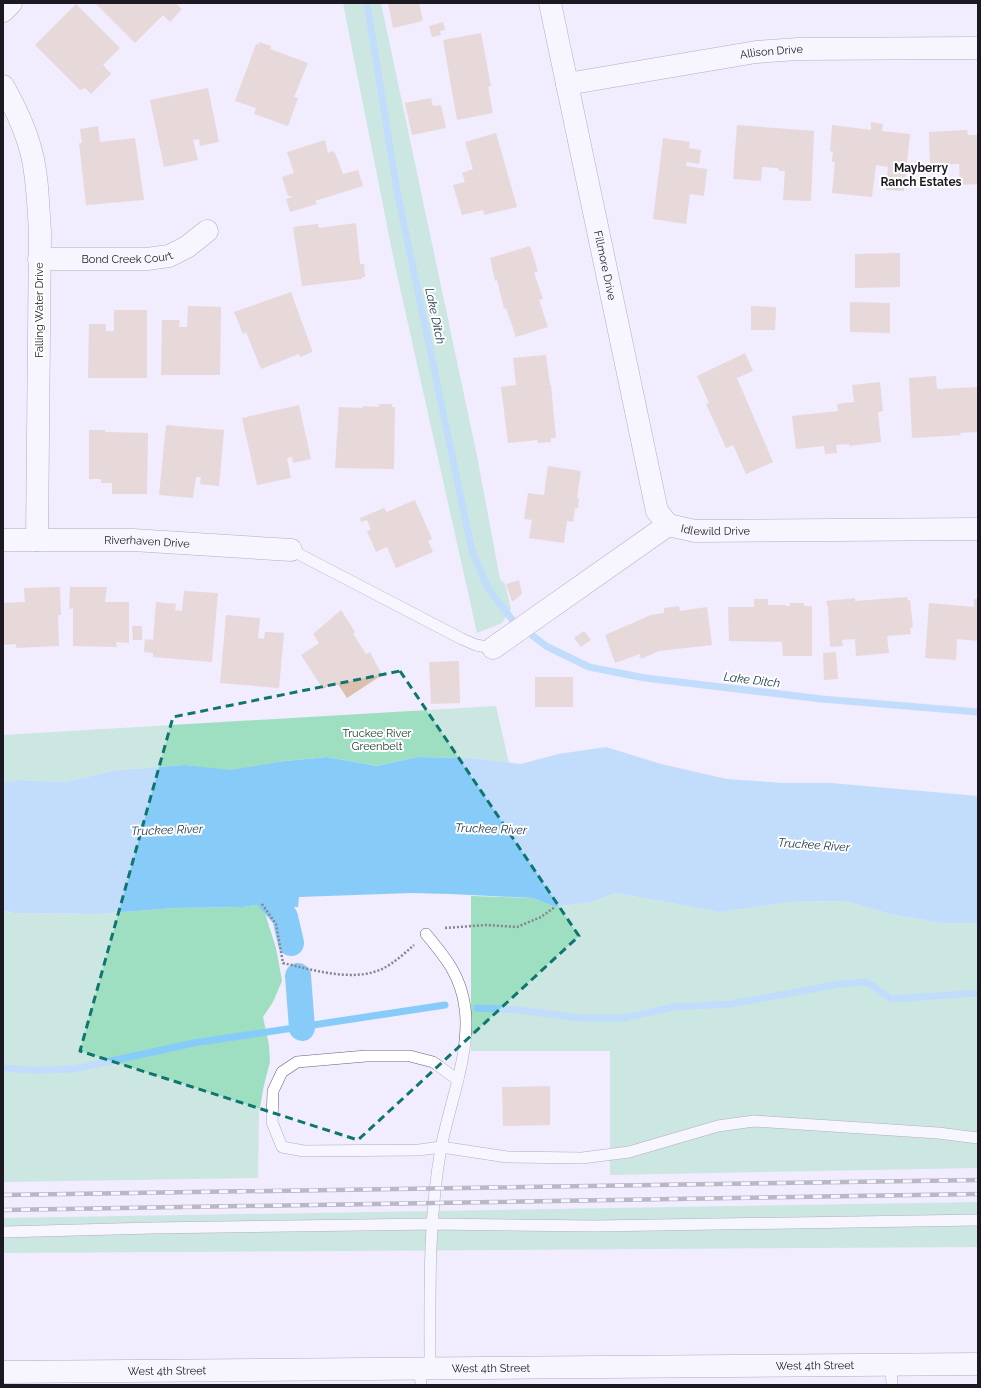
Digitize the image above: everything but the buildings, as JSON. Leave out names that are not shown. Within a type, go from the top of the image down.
[{"type":"street","points":[[3,11],[11,3]]},
{"type":"street","name":"Fillmore Drive","points":[[550,3],[657,511],[668,525]]},
{"type":"street","name":"Allison Drive","points":[[567,84],[756,52],[798,49],[978,48]]},
{"type":"street","name":"Falling Water Drive","points":[[3,86],[17,111],[32,152],[37,193],[39,259],[37,540]]},
{"type":"street","name":"Bond Creek Court","points":[[39,259],[148,259],[169,256],[187,247],[207,231]]},
{"type":"street","name":"Idlewild Drive","points":[[493,648],[668,525],[695,532],[978,529]]},
{"type":"street","name":"Riverhaven Drive","points":[[3,540],[188,542],[291,550]]},
{"type":"street","name":"West 4th Street","points":[[3,1372],[39,1378],[423,1374],[892,1375],[978,1364]]},
{"type":"lane","points":[[291,550],[476,646],[493,648]]},
{"type":"lane","points":[[423,1374],[435,1188],[441,1147],[458,1080],[464,1045],[465,1017],[461,985],[444,955],[426,934]]},
{"type":"lane","points":[[458,1080],[433,1062],[410,1056],[366,1056],[297,1062],[282,1072],[273,1091],[272,1122],[282,1147],[304,1151],[418,1150],[441,1147],[507,1157],[582,1158],[629,1152],[718,1126],[754,1121],[938,1133],[978,1138]]},
{"type":"lane","points":[[3,1232],[152,1228],[433,1224],[595,1226],[978,1220]]},
{"type":"path","points":[[262,904],[276,924],[283,963],[316,971],[354,976],[384,969],[426,934],[449,927],[486,925],[517,927],[541,917],[555,907]]},
{"type":"highlighted area","points":[[400,671],[579,936],[358,1140],[80,1051],[173,717]]},
{"type":"green space","points":[[343,3],[381,3],[477,456],[500,579],[505,584],[511,609],[502,623],[477,633],[394,261]]},
{"type":"green space","name":"Truckee River Greenbelt","points":[[496,706],[509,763],[472,758],[417,757],[377,766],[327,757],[285,761],[231,771],[185,765],[118,770],[64,782],[18,780],[3,783],[3,735]]},
{"type":"green space","points":[[616,893],[720,912],[790,902],[845,901],[890,914],[941,923],[978,923],[978,1168],[610,1175],[610,1051],[471,1051],[471,896],[533,898],[555,907],[590,902]]},
{"type":"green space","points":[[262,904],[276,948],[282,981],[273,1002],[263,1017],[269,1045],[270,1062],[259,1113],[258,1178],[3,1182],[3,910],[13,913],[98,914],[174,908],[243,907]]},
{"type":"green space","points":[[978,1202],[978,1247],[3,1253],[3,1218]]},
{"type":"water","name":"Truckee River","points":[[606,747],[661,764],[727,779],[784,783],[831,783],[978,796],[978,923],[941,923],[890,914],[845,901],[790,902],[720,912],[616,893],[590,902],[555,907],[533,898],[411,893],[299,897],[298,907],[283,908],[272,898],[262,904],[243,907],[174,908],[98,914],[13,913],[3,910],[3,783],[18,780],[64,782],[118,770],[185,765],[231,770],[285,761],[327,757],[377,766],[417,757],[472,758],[521,764],[558,754]]},
{"type":"waterway","name":"Lake Ditch","points":[[367,3],[397,191],[472,551],[488,588],[514,622]]},
{"type":"waterway","name":"Lake Ditch","points":[[533,636],[546,646],[589,667],[645,678],[822,699],[978,712]]},
{"type":"waterway","points":[[254,870],[259,887],[285,917],[291,943]]},
{"type":"waterway","points":[[298,976],[302,1028]]},
{"type":"waterway","points":[[477,1008],[518,1010],[580,1018],[624,1018],[673,1007],[731,1004],[839,984],[867,982],[891,999],[978,993]]},
{"type":"waterway","points":[[3,1068],[32,1070],[74,1069],[194,1043],[445,1005]]},
{"type":"railway","points":[[3,1195],[978,1180]]},
{"type":"railway","points":[[3,1210],[978,1194]]},
{"type":"district","name":"Mayberry Ranch Estates","points":[[921,175]]}]
